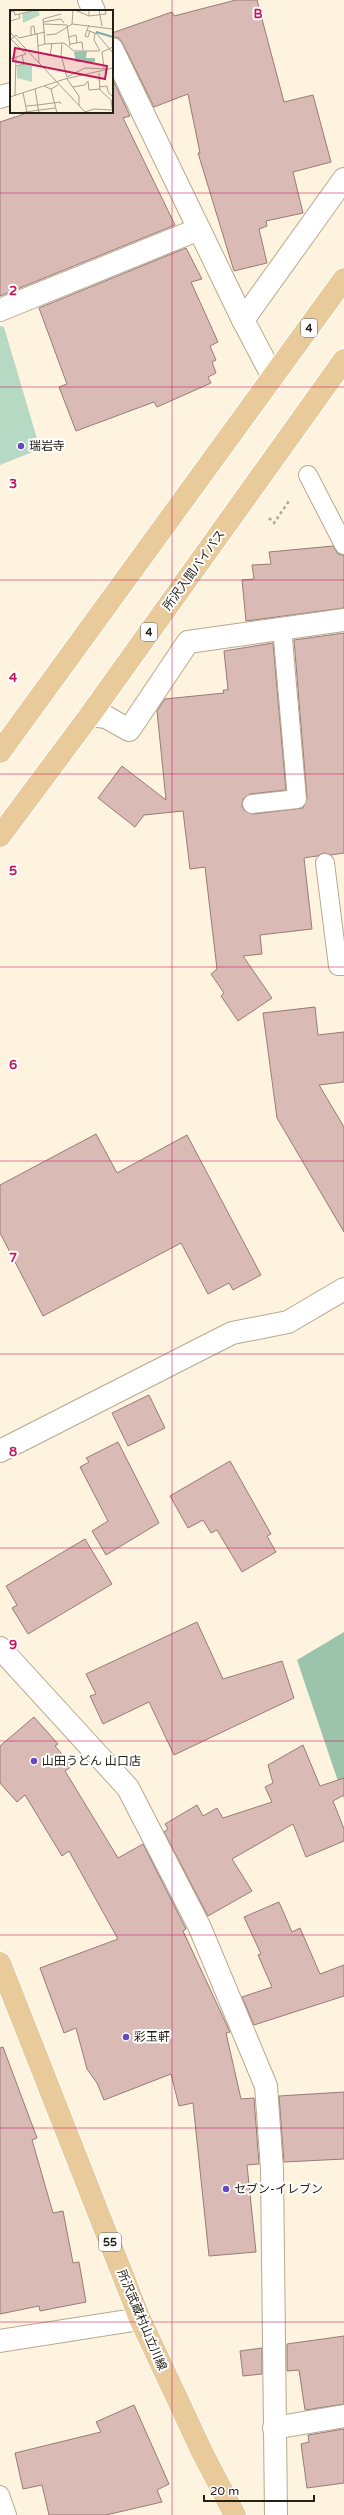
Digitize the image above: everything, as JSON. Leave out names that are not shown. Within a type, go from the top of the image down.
[{"type":"main road","name":"4","points":[[0,752],[344,279]]},
{"type":"main road","name":"所沢入間バイパス","points":[[0,836],[90,715],[344,360]]},
{"type":"main road","name":"所沢武蔵村山立川線","points":[[0,1963],[140,2319],[203,2454],[235,2515]]},
{"type":"street","points":[[89,0],[94,10]]},
{"type":"street","points":[[115,60],[243,320],[273,377]]},
{"type":"street","points":[[0,98],[10,94]]},
{"type":"street","points":[[243,320],[344,179]]},
{"type":"street","points":[[0,310],[199,229]]},
{"type":"street","points":[[90,715],[106,717],[129,730],[188,642],[344,620]]},
{"type":"street","points":[[0,1450],[232,1333],[288,1322],[344,1289]]},
{"type":"street","points":[[0,1648],[128,1788],[200,1928],[266,2086],[272,2168],[276,2515]]},
{"type":"street","points":[[0,2341],[140,2319]]},
{"type":"street","points":[[274,2428],[344,2416]]},
{"type":"lane","points":[[308,476],[344,545]]},
{"type":"lane","points":[[252,804],[297,799],[282,628]]},
{"type":"lane","points":[[325,863],[338,966],[344,966]]},
{"type":"lane","points":[[0,2495],[7,2515]]},
{"type":"path","points":[[265,516],[274,523],[308,476]]},
{"type":"green space","points":[[0,326],[4,327],[40,449],[0,465]]},
{"type":"green space","points":[[344,1632],[344,1799],[297,1660]]},
{"type":"building","points":[[236,0],[257,0],[284,102],[313,95],[331,162],[293,172],[303,213],[266,221],[267,226],[259,229],[267,263],[234,271],[198,153],[200,153],[188,94],[154,107],[123,44],[119,38],[113,37],[113,33],[172,12],[174,16]]},
{"type":"building","points":[[113,80],[130,116],[123,118],[175,225],[0,296],[0,122],[27,113],[113,113]]},
{"type":"building","points":[[186,248],[202,279],[191,282],[218,342],[210,346],[216,360],[212,362],[216,373],[208,377],[211,383],[157,407],[154,402],[76,431],[59,387],[67,384],[39,308]]},
{"type":"building","points":[[333,546],[338,554],[344,555],[344,608],[246,621],[242,580],[254,579],[252,565],[271,564],[269,552]]},
{"type":"building","points":[[344,633],[344,853],[331,855],[324,853],[317,856],[304,858],[312,929],[260,935],[262,954],[243,956],[272,998],[238,1021],[221,996],[224,993],[211,974],[217,969],[205,867],[190,869],[183,811],[144,815],[135,827],[98,798],[122,766],[166,800],[157,711],[165,699],[224,693],[223,690],[228,690],[224,651],[273,643],[286,790],[250,794],[243,799],[242,806],[244,810],[253,814],[303,808],[307,798],[294,640]]},
{"type":"building","points":[[315,1007],[318,1035],[344,1032],[344,1082],[319,1085],[344,1127],[344,1232],[277,1118],[263,1013]]},
{"type":"building","points":[[96,1134],[117,1173],[187,1135],[261,1275],[233,1290],[229,1283],[208,1294],[181,1243],[43,1316],[0,1233],[0,1185]]},
{"type":"building","points":[[149,1395],[165,1428],[128,1446],[112,1413]]},
{"type":"building","points":[[118,1442],[159,1523],[106,1555],[92,1531],[108,1521],[80,1467],[89,1462],[86,1458]]},
{"type":"building","points":[[230,1461],[271,1534],[267,1536],[276,1552],[242,1572],[217,1530],[211,1533],[203,1520],[188,1528],[170,1496]]},
{"type":"building","points":[[85,1539],[112,1584],[28,1634],[12,1608],[17,1605],[6,1586]]},
{"type":"building","points":[[197,1622],[223,1679],[282,1661],[294,1698],[174,1755],[149,1702],[103,1724],[90,1696],[96,1694],[86,1674]]},
{"type":"building","points":[[34,1717],[58,1744],[55,1746],[72,1766],[65,1771],[118,1858],[143,1844],[186,1929],[183,1931],[230,2032],[226,2033],[241,2099],[254,2098],[259,2164],[247,2165],[256,2252],[209,2256],[193,2103],[179,2106],[171,2074],[104,2100],[97,2083],[87,2069],[76,2028],[64,2033],[40,1968],[118,1939],[69,1851],[62,1856],[25,1795],[17,1802],[0,1783],[0,1746]]},
{"type":"building","points":[[303,1745],[320,1786],[344,1778],[344,1795],[333,1801],[344,1829],[344,1841],[306,1857],[293,1824],[232,1859],[252,1891],[208,1916],[164,1832],[168,1829],[165,1824],[197,1805],[203,1816],[217,1808],[223,1818],[272,1802],[265,1787],[273,1783],[268,1765]]},
{"type":"building","points":[[279,1902],[292,1932],[300,1928],[320,1974],[344,1965],[344,1996],[254,2025],[242,1997],[272,1987],[258,1955],[261,1954],[244,1917]]},
{"type":"building","points":[[3,2047],[37,2138],[32,2140],[53,2213],[63,2211],[73,2263],[79,2262],[86,2302],[40,2311],[39,2306],[0,2314],[0,2048]]},
{"type":"building","points":[[344,2092],[344,2159],[284,2162],[279,2096]]},
{"type":"building","points":[[344,2336],[344,2404],[305,2410],[299,2370],[287,2371],[287,2344]]},
{"type":"building","points":[[262,2348],[262,2374],[243,2376],[240,2351]]},
{"type":"building","points":[[134,2405],[169,2484],[157,2490],[162,2502],[106,2515],[49,2515],[42,2485],[23,2489],[15,2453],[101,2432],[96,2422]]},
{"type":"building","points":[[344,2429],[344,2483],[307,2488],[301,2444],[309,2442],[308,2435]]},
{"type":"place","name":"瑞岩寺","points":[[21,446]]},
{"type":"place","name":"山田うどん 山口店","points":[[34,1761]]},
{"type":"place","name":"彩玉軒","points":[[126,2037]]},
{"type":"place","name":"セブン-イレブン","points":[[226,2189]]}]
